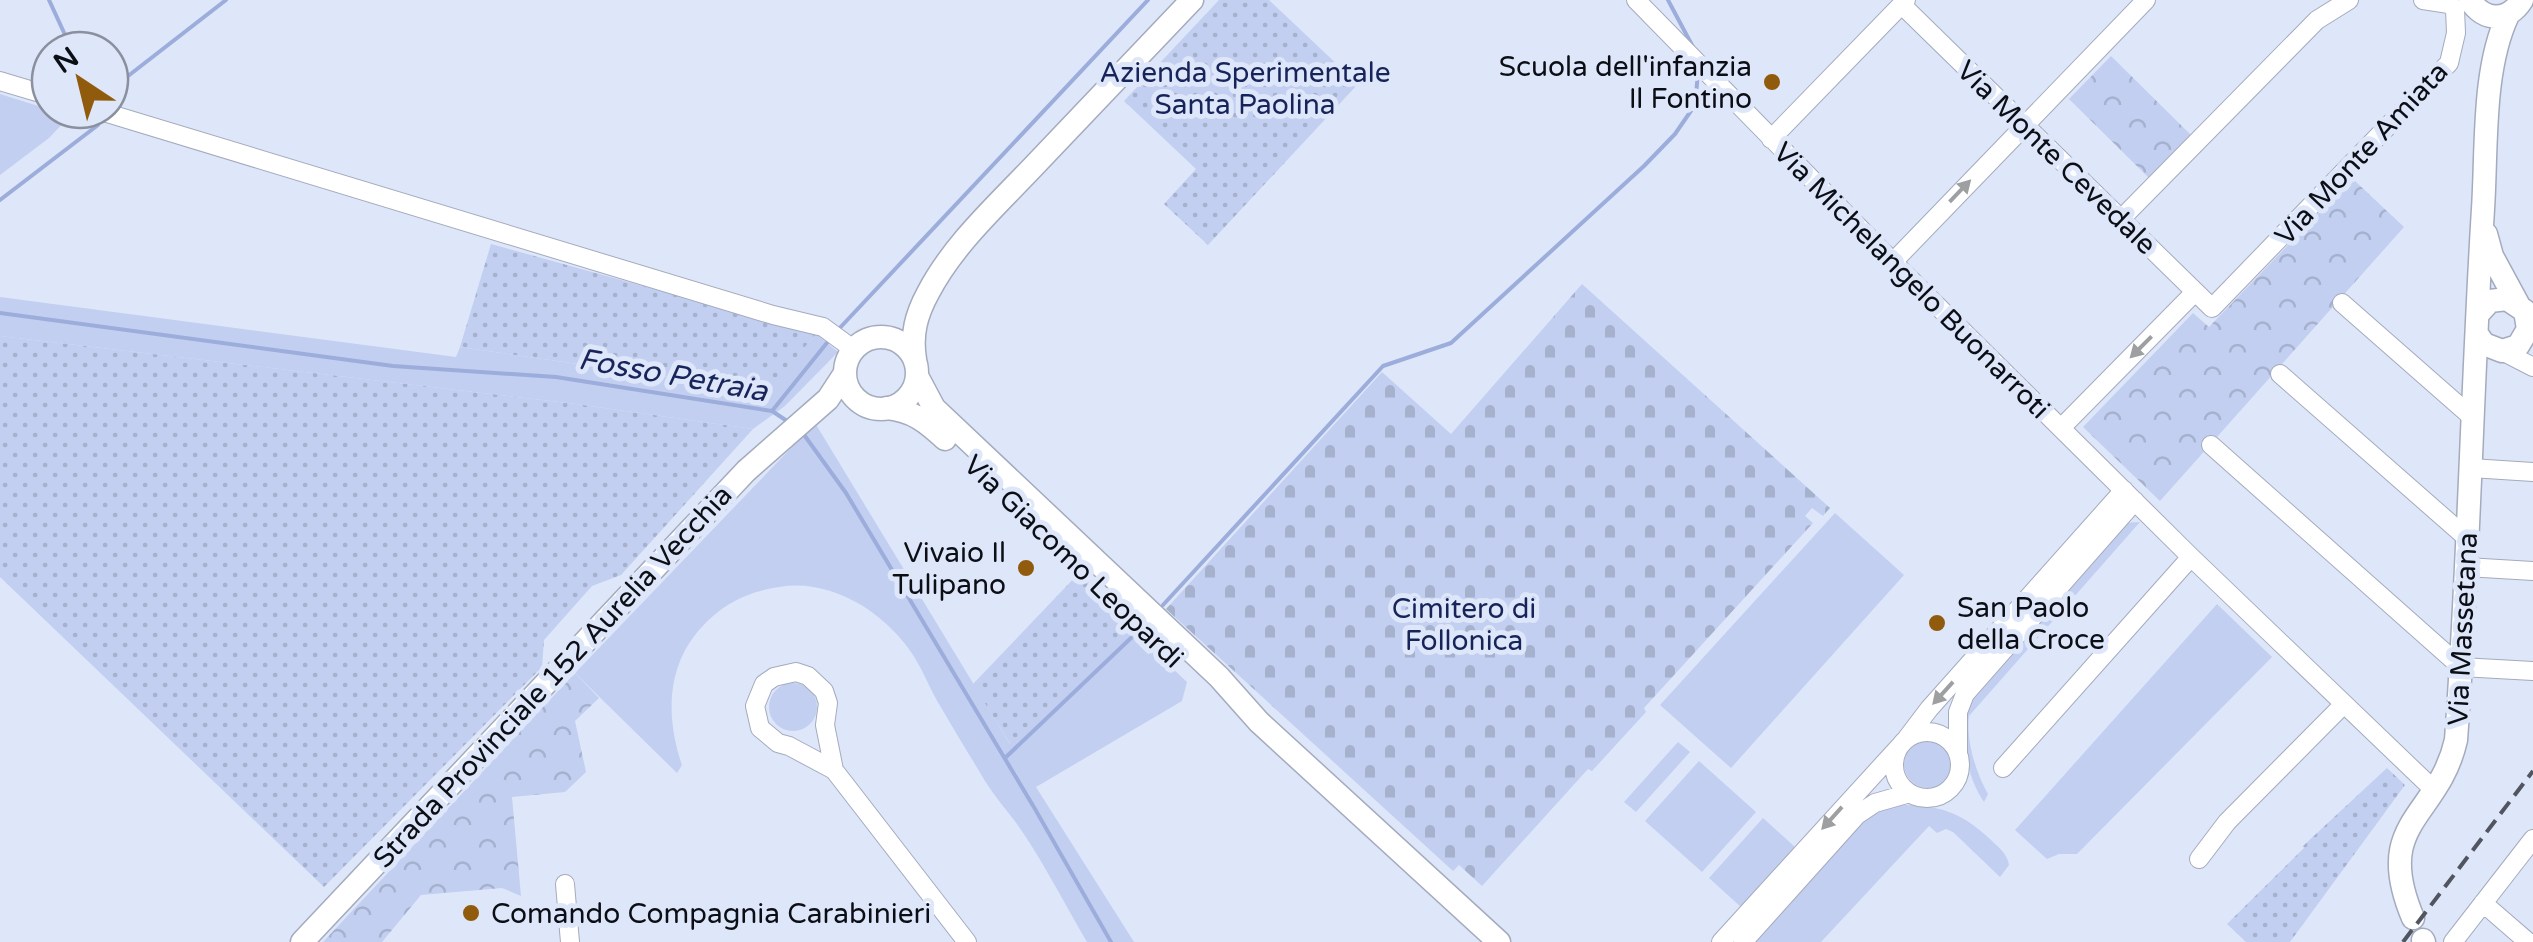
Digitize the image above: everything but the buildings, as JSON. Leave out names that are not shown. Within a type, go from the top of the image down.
[{"type":"main road","points":[[857,343],[899,322],[928,292],[988,214],[1192,0]]},
{"type":"main road","name":"Via Massetana","points":[[2493,60],[2477,8],[2519,4]]},
{"type":"main road","name":"Via Massetana","points":[[2420,933],[2401,882],[2400,850],[2408,826],[2453,751],[2461,668],[2493,60],[2519,4]]},
{"type":"main road","name":"Via Massetana","points":[[2482,220],[2492,256],[2526,315]]},
{"type":"main road","points":[[845,372],[848,388],[876,407],[905,400],[913,389],[916,368],[914,328],[928,292]]},
{"type":"main road","points":[[2475,382],[2502,352],[2523,342],[2528,329],[2526,315],[2507,299],[2485,305],[2477,324],[2484,344],[2502,352]]},
{"type":"main road","points":[[857,343],[897,340],[916,368]]},
{"type":"main road","name":"Strada Provinciale 152 Aurelia Vecchia","points":[[302,942],[772,446],[831,396],[857,343]]},
{"type":"main road","name":"Via Giacomo Leopardi","points":[[916,368],[934,408],[1218,677],[1259,722],[1498,942]]},
{"type":"main road","name":"Strada Provinciale 152 Aurelia Vecchia","points":[[808,416],[840,406],[876,407]]},
{"type":"main road","name":"Via Giacomo Leopardi","points":[[876,407],[905,410],[927,422],[1209,689],[1259,722]]},
{"type":"street","name":"Via Michelangelo Buonarroti","points":[[1636,0],[1893,262],[2433,789]]},
{"type":"street","points":[[1893,262],[2146,0]]},
{"type":"street","points":[[2318,20],[2325,0]]},
{"type":"street","points":[[2120,220],[2318,20],[2349,0]]},
{"type":"street","name":"Via Monte Amiata","points":[[2212,308],[2449,63],[2456,34],[2456,9],[2423,0]]},
{"type":"street","points":[[1771,139],[1904,2]]},
{"type":"street","name":"Via Monte Cevedale","points":[[1904,2],[2023,126],[2212,308]]},
{"type":"street","points":[[0,81],[30,90]]},
{"type":"street","points":[[130,120],[823,327],[857,343]]},
{"type":"street","points":[[2061,428],[2195,292]]},
{"type":"street","points":[[2342,302],[2474,418]]},
{"type":"street","points":[[2502,352],[2533,367]]},
{"type":"street","points":[[2280,374],[2468,539]]},
{"type":"street","points":[[2212,445],[2461,668],[2533,671]]},
{"type":"street","points":[[2471,468],[2533,472]]},
{"type":"street","points":[[1721,942],[2130,496]]},
{"type":"street","points":[[1743,942],[1857,815],[1875,803],[1910,794],[1928,798],[1948,790],[1959,772],[1958,712],[1965,694],[2130,496]]},
{"type":"street","points":[[2003,768],[2191,557]]},
{"type":"street","points":[[2466,567],[2533,571]]},
{"type":"street","points":[[834,770],[825,726],[828,702],[824,692],[808,676],[796,672],[774,677],[764,684],[755,706],[760,728],[778,743],[834,770],[967,942]]},
{"type":"street","points":[[2199,859],[2227,822],[2344,704]]},
{"type":"street","points":[[1910,794],[1894,772],[1894,759],[1903,742],[1918,733],[1936,733],[1947,738],[1958,753]]},
{"type":"street","points":[[2453,942],[2533,839]]},
{"type":"street","points":[[565,884],[570,942]]},
{"type":"street","points":[[2483,903],[2528,942]]},
{"type":"green space","name":"Azienda Sperimentale Santa Paolina","points":[[1219,0],[1269,0],[1358,84],[1208,245],[1164,204],[1196,169],[1124,101]]},
{"type":"green space","points":[[2111,56],[2191,135],[2149,178],[2069,99]]},
{"type":"green space","points":[[0,94],[30,103],[30,130],[57,130],[0,175]]},
{"type":"green space","points":[[2355,181],[2404,227],[2160,501],[2083,427],[2193,313],[2209,327],[2342,189]]},
{"type":"green space","points":[[491,244],[816,334],[767,391],[460,347]]},
{"type":"green space","name":"Cimitero di Follonica","points":[[1582,284],[1830,508],[1823,516],[1812,508],[1805,516],[1813,523],[1644,708],[1646,712],[1592,771],[1588,769],[1482,886],[1459,865],[1453,871],[1166,609],[1382,372],[1451,434]]},
{"type":"green space","points":[[0,297],[456,357],[460,347],[766,391],[816,334],[838,352],[785,406],[753,429],[576,404],[0,336]]},
{"type":"green space","points":[[0,336],[576,404],[753,429],[621,575],[592,586],[544,640],[542,667],[324,887],[0,577]]},
{"type":"green space","points":[[815,423],[1010,744],[1129,630],[1139,636],[1135,641],[1148,654],[1154,651],[1187,682],[1182,701],[1036,787],[1134,942],[1087,942],[1027,838],[985,781],[913,655],[888,625],[837,593],[799,586],[756,592],[736,600],[700,629],[681,660],[672,694],[673,730],[682,765],[677,773],[575,673]]},
{"type":"green space","points":[[1835,513],[1904,575],[1731,768],[1660,705]]},
{"type":"green space","points":[[2140,522],[1969,716],[1973,756],[1988,794],[1984,802],[1967,757],[1964,708],[2124,523]]},
{"type":"green space","points":[[1079,573],[1089,582],[1085,589],[1090,593],[1096,589],[1106,598],[1101,605],[1105,609],[1112,604],[1127,619],[1122,624],[1129,630],[1011,745],[973,684]]},
{"type":"green space","points":[[2217,604],[2272,657],[2077,854],[2047,859],[2015,830]]},
{"type":"green space","points":[[575,673],[599,698],[575,721],[586,772],[565,792],[512,797],[521,896],[502,888],[421,895],[382,942],[323,942]]},
{"type":"green space","points":[[793,683],[810,690],[817,707],[810,724],[793,731],[776,724],[769,707],[776,690]]},
{"type":"green space","points":[[1928,740],[1945,747],[1952,764],[1945,781],[1928,788],[1911,781],[1904,764],[1911,747]]},
{"type":"green space","points":[[1678,742],[1690,752],[1636,812],[1624,802]]},
{"type":"green space","points":[[1699,761],[1756,812],[1702,872],[1645,821]]},
{"type":"green space","points":[[2387,768],[2405,785],[2290,942],[2246,942],[2227,924]]},
{"type":"green space","points":[[1897,805],[1937,808],[1959,816],[2000,848],[2009,865],[2000,877],[1953,832],[1946,829],[1937,833],[1929,826],[1821,942],[1752,942],[1860,820]]},
{"type":"green space","points":[[1763,818],[1795,847],[1741,907],[1709,878]]},
{"type":"waterway","points":[[49,0],[63,30]]},
{"type":"waterway","points":[[130,74],[226,0]]},
{"type":"waterway","points":[[836,332],[1148,0]]},
{"type":"waterway","points":[[1668,0],[1693,47]]},
{"type":"waterway","points":[[1163,605],[1383,366],[1451,343],[1644,166],[1675,134],[1695,105],[1698,73]]},
{"type":"waterway","points":[[0,200],[91,130]]},
{"type":"waterway","name":"Fosso Petraia","points":[[0,313],[393,366],[556,377],[772,411],[790,423]]},
{"type":"waterway","points":[[772,411],[830,339]]},
{"type":"waterway","name":"Fosso Petraia","points":[[802,432],[846,493],[1111,942]]},
{"type":"waterway","points":[[1005,758],[1131,638]]},
{"type":"railway","points":[[2403,942],[2533,771]]},
{"type":"place","name":"Scuola dell'infanzia Il Fontino","points":[[1772,82]]},
{"type":"place","name":"Vivaio Il Tulipano","points":[[1026,568]]},
{"type":"place","name":"San Paolo della Croce","points":[[1937,623]]},
{"type":"place","name":"Comando Compagnia Carabinieri","points":[[471,913]]}]
